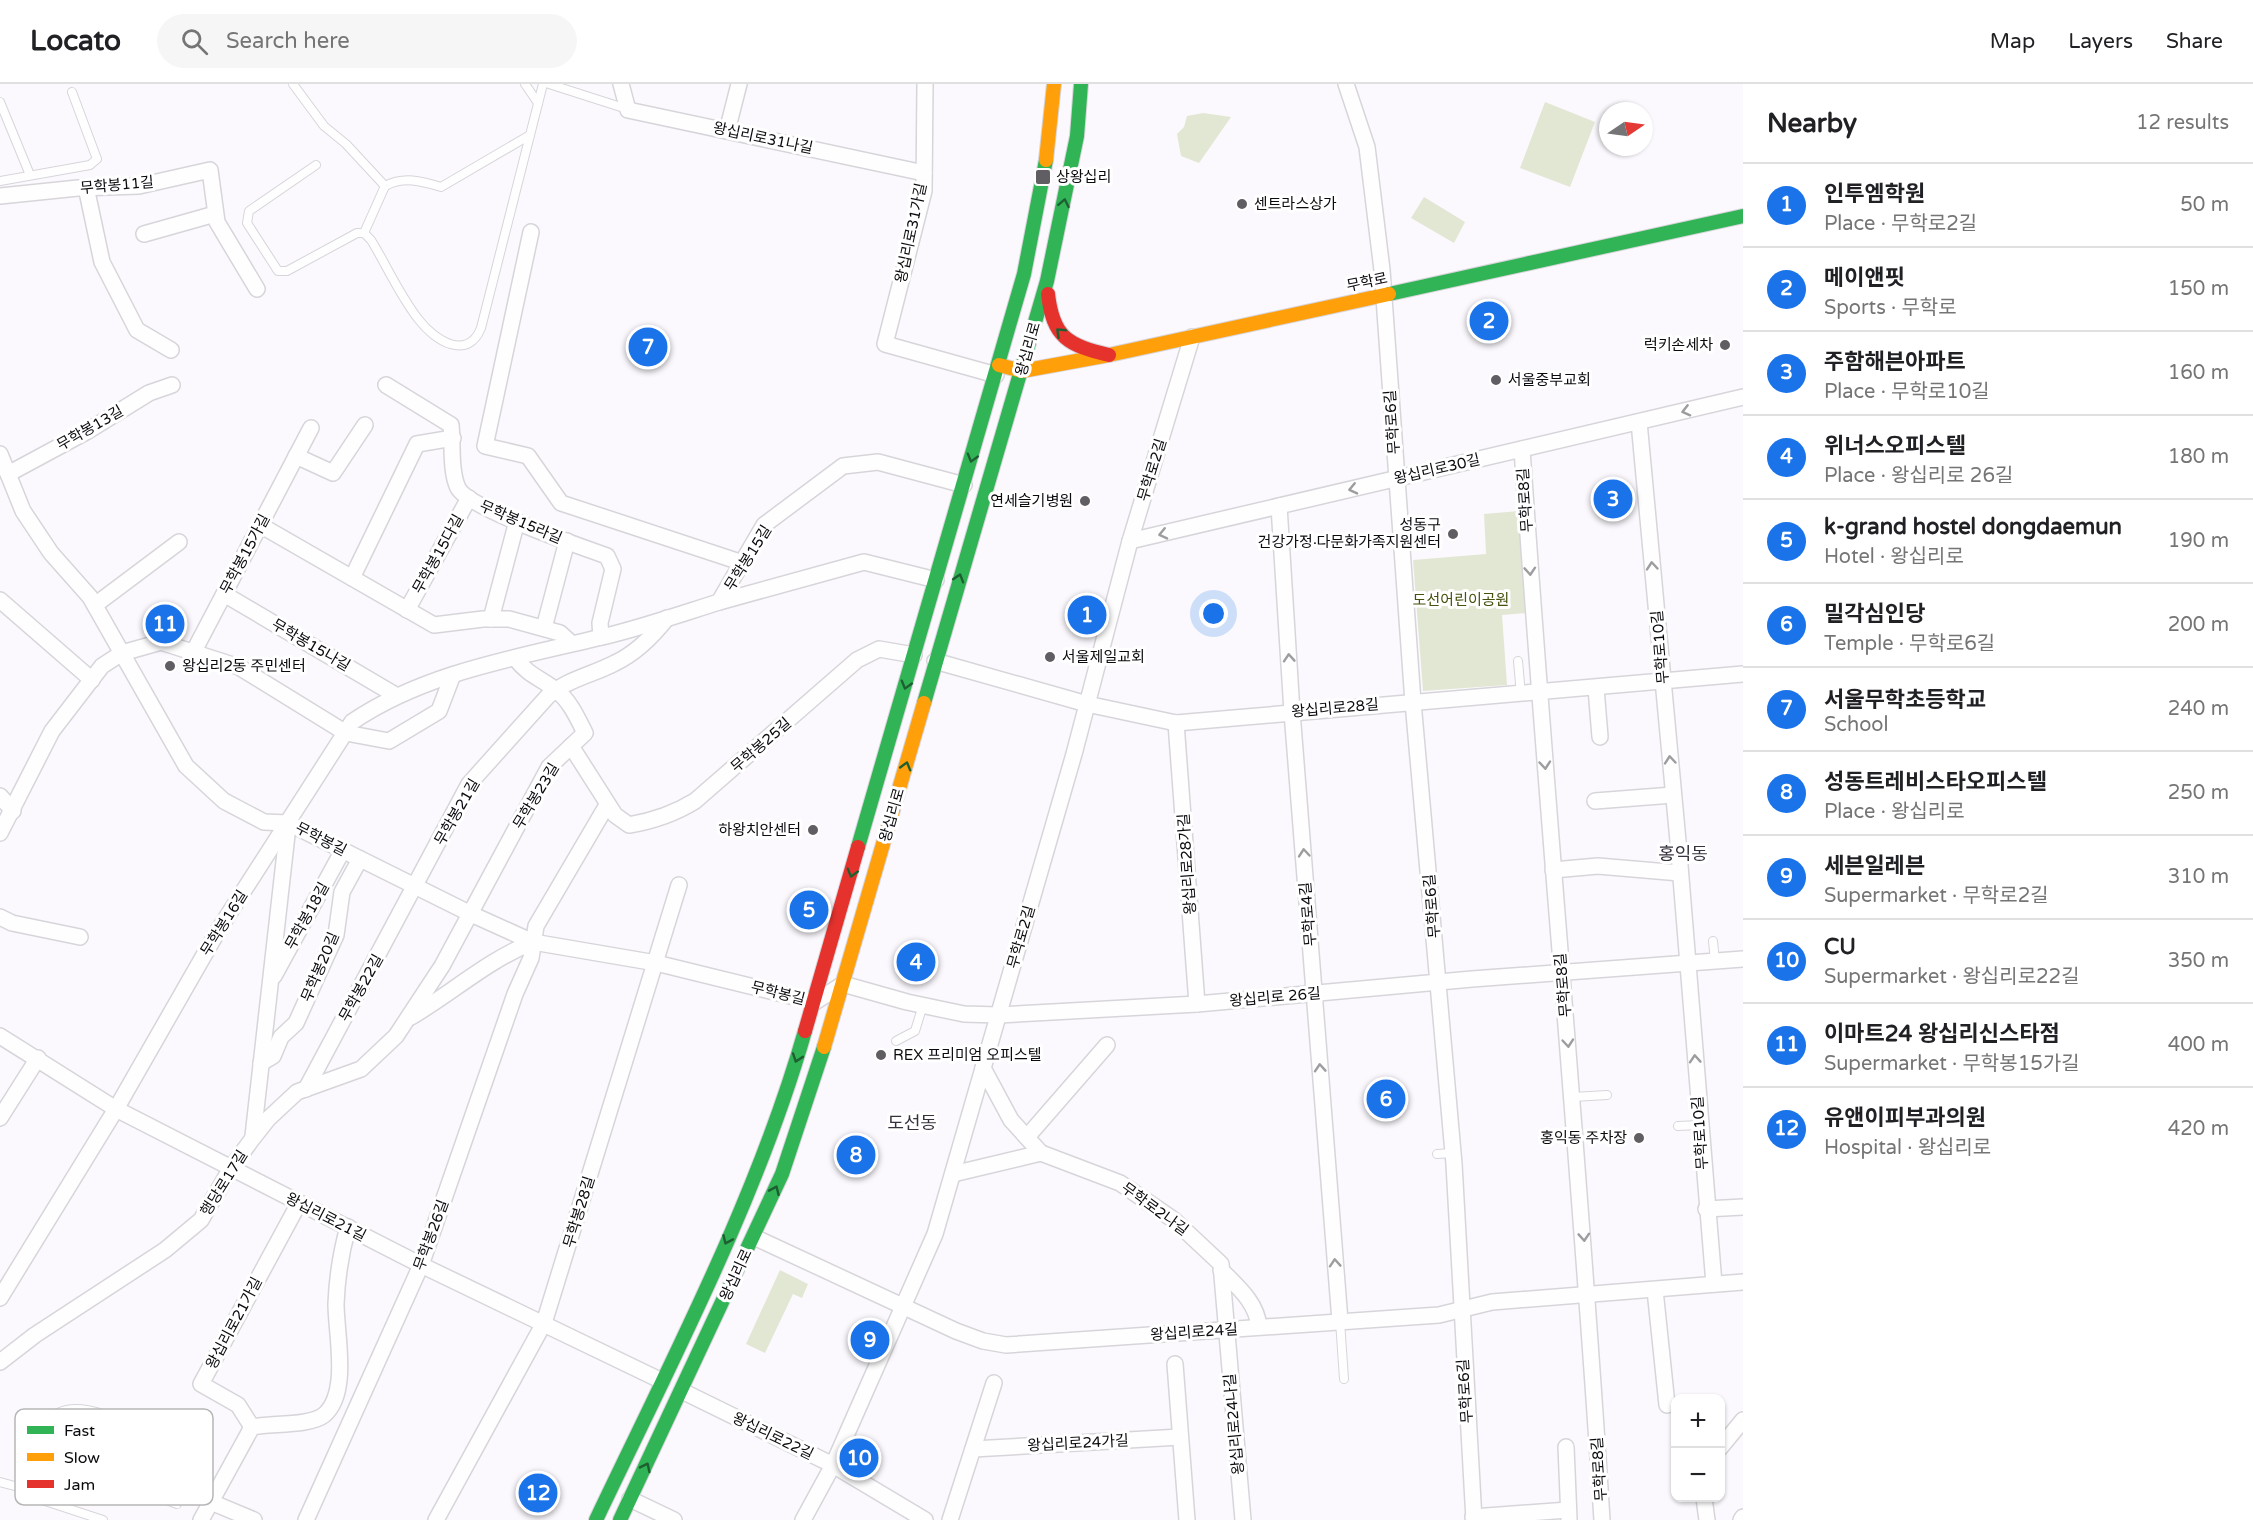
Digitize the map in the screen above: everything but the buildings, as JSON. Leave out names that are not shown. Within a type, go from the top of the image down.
[{"type":"main road","name":"왕십리로","points":[[596,1520],[662,1381],[764,1155],[815,1002],[1024,274],[1050,139],[1054,84]]},
{"type":"main road","name":"왕십리로","points":[[620,1520],[782,1174],[843,984],[1047,280],[1059,232],[1077,136],[1081,84]]},
{"type":"main road","name":"무학로","points":[[997,370],[1022,371],[1109,355],[1743,216]]},
{"type":"main road","points":[[1034,227],[1059,232]]},
{"type":"main road","points":[[1047,280],[1052,325],[1065,338],[1082,348],[1109,355]]},
{"type":"street","points":[[621,84],[628,110]]},
{"type":"street","points":[[727,131],[739,84]]},
{"type":"street","name":"왕십리로31가길","points":[[885,344],[924,191],[925,84]]},
{"type":"street","name":"무학로6길","points":[[1346,84],[1368,147],[1384,296],[1395,478],[1413,702],[1453,1154],[1460,1309],[1474,1518],[1568,1515],[1566,1447]]},
{"type":"street","name":"왕십리로31나길","points":[[628,110],[924,173]]},
{"type":"street","name":"무학봉11길","points":[[0,196],[86,187],[139,186],[210,170],[217,222],[257,289]]},
{"type":"street","points":[[86,187],[102,261],[137,330],[171,350]]},
{"type":"street","points":[[144,234],[215,214]]},
{"type":"street","points":[[531,232],[485,446],[528,456],[561,503],[742,563]]},
{"type":"street","name":"무학로2길","points":[[802,1520],[833,1465],[935,1234],[1087,704],[1131,541],[1192,337]]},
{"type":"street","name":"왕십리로","points":[[885,344],[997,370]]},
{"type":"street","name":"무학봉13길","points":[[8,474],[86,432],[149,393],[172,385]]},
{"type":"street","points":[[352,578],[407,469],[417,444],[453,438],[451,425],[386,385]]},
{"type":"street","name":"왕십리로30길","points":[[1131,541],[1743,397]]},
{"type":"street","name":"무학로10길","points":[[1639,422],[1673,795],[1682,841],[1680,873],[1714,1284]]},
{"type":"street","points":[[296,456],[333,473],[365,425]]},
{"type":"street","name":"무학봉15가길","points":[[194,651],[311,428]]},
{"type":"street","name":"무학봉15라길","points":[[453,438],[459,490],[469,498],[517,521],[607,556],[613,569],[600,624],[601,637]]},
{"type":"street","name":"무학로8길","points":[[1522,449],[1539,693],[1588,1296],[1602,1520]]},
{"type":"street","name":"무학봉길","points":[[0,454],[23,511],[51,553],[95,605],[186,766],[224,801],[264,822],[288,823],[471,914],[533,942],[656,963],[815,1002]]},
{"type":"street","name":"무학봉15길","points":[[288,823],[352,722],[382,702],[452,676],[601,637],[719,602],[764,525],[843,466],[878,462],[964,485]]},
{"type":"street","name":"무학봉15다길","points":[[407,610],[469,498]]},
{"type":"street","name":"무학로4길","points":[[1280,506],[1292,712],[1340,1321]]},
{"type":"street","points":[[491,619],[517,521]]},
{"type":"street","name":"무학봉15다길","points":[[260,525],[434,625],[509,619],[560,633],[571,643]]},
{"type":"street","points":[[544,628],[567,541]]},
{"type":"street","points":[[95,605],[179,542]]},
{"type":"street","points":[[719,602],[864,562],[936,580]]},
{"type":"street","name":"무학봉15나길","points":[[224,594],[397,696]]},
{"type":"street","points":[[0,600],[92,680]]},
{"type":"street","name":"무학봉21길","points":[[416,886],[470,784],[556,690],[562,684],[617,663],[649,640],[668,618]]},
{"type":"street","points":[[0,833],[52,730],[102,666],[122,653],[161,642],[194,651],[239,667],[346,733],[389,741],[439,711],[452,676]]},
{"type":"street","name":"무학봉25길","points":[[571,746],[615,815],[629,825],[679,811],[749,756],[857,660],[879,649],[914,655]]},
{"type":"street","points":[[514,658],[526,672],[556,690]]},
{"type":"street","name":"왕십리로28길","points":[[935,661],[1087,704],[1176,723],[1743,674]]},
{"type":"street","points":[[1596,688],[1600,737]]},
{"type":"street","name":"무학봉23길","points":[[471,914],[549,767],[585,733],[571,705],[556,690]]},
{"type":"street","name":"왕십리로28가길","points":[[1176,723],[1197,1004]]},
{"type":"street","points":[[1595,801],[1673,795]]},
{"type":"street","points":[[0,796],[13,811]]},
{"type":"street","points":[[533,942],[536,926],[547,904],[608,805]]},
{"type":"street","points":[[253,1138],[288,823]]},
{"type":"street","name":"무학봉16길","points":[[0,1298],[116,1109],[219,929],[288,823]]},
{"type":"street","name":"무학봉18길","points":[[270,982],[343,850]]},
{"type":"street","name":"무학봉20길","points":[[261,1063],[273,1056],[281,1037],[296,1023],[336,935],[342,892],[360,859]]},
{"type":"street","points":[[1553,870],[1598,866],[1680,873]]},
{"type":"street","name":"무학봉28길","points":[[436,1520],[544,1323],[679,885]]},
{"type":"street","name":"무학봉22길","points":[[306,1089],[416,886]]},
{"type":"street","name":"행당로17길","points":[[0,1362],[35,1335],[165,1250],[201,1220],[231,1168],[253,1138],[268,1119],[297,1092],[361,1069],[396,1035],[407,1020],[442,966],[471,914]]},
{"type":"street","points":[[0,918],[12,924],[80,937]]},
{"type":"street","name":"행당로17길","points":[[407,1020],[448,995],[506,952],[533,942]]},
{"type":"street","name":"무학봉26길","points":[[306,1520],[421,1265],[515,994],[531,958],[533,942]]},
{"type":"street","name":"왕십리로 26길","points":[[843,984],[964,1014],[998,1015],[1197,1004],[1743,959]]},
{"type":"street","points":[[815,1002],[843,984]]},
{"type":"street","name":"왕십리로21길","points":[[0,1036],[116,1109],[421,1265],[662,1381]]},
{"type":"street","points":[[1027,1137],[1107,1045]]},
{"type":"street","points":[[0,1118],[38,1058]]},
{"type":"street","name":"무학로2나길","points":[[983,1068],[1011,1120],[1041,1153],[1120,1183],[1144,1197],[1199,1242],[1221,1264],[1221,1270],[1250,1300],[1259,1317],[1259,1327]]},
{"type":"street","points":[[953,1174],[1041,1153]]},
{"type":"street","name":"왕십리로21가길","points":[[252,1427],[238,1405],[201,1384],[299,1203]]},
{"type":"street","points":[[1706,1209],[1743,1207]]},
{"type":"street","points":[[213,1498],[252,1427],[309,1421],[324,1414],[336,1396],[339,1376],[336,1302],[341,1250],[348,1227]]},
{"type":"street","name":"왕십리로24길","points":[[754,1237],[903,1307],[983,1341],[1006,1346],[1439,1315],[1492,1302],[1743,1282]]},
{"type":"street","points":[[1221,1270],[1226,1329]]},
{"type":"street","points":[[1655,1290],[1667,1405]]},
{"type":"street","name":"왕십리로24나길","points":[[1226,1329],[1243,1520]]},
{"type":"street","points":[[1175,1364],[1187,1520]]},
{"type":"street","points":[[950,1520],[994,1383]]},
{"type":"street","name":"왕십리로22길","points":[[682,1391],[833,1465],[925,1520]]},
{"type":"street","points":[[1725,1442],[1743,1420]]},
{"type":"street","name":"왕십리로24가길","points":[[973,1449],[1180,1437]]},
{"type":"street","points":[[630,1499],[674,1520]]},
{"type":"street","points":[[1705,1502],[1707,1520]]},
{"type":"street","points":[[213,1503],[254,1520]]},
{"type":"street","points":[[201,1520],[209,1505]]},
{"type":"lane","points":[[293,84],[324,126],[346,144],[385,186]]},
{"type":"lane","points":[[525,84],[538,103]]},
{"type":"lane","points":[[316,165],[249,211],[247,223],[278,271],[288,271],[357,233],[364,233],[371,240],[420,322],[449,345],[469,344],[481,328],[543,84]]},
{"type":"lane","points":[[549,84],[628,110]]},
{"type":"lane","points":[[0,181],[90,165],[97,159],[72,92]]},
{"type":"lane","points":[[0,102],[30,175]]},
{"type":"lane","points":[[364,233],[385,186],[396,180],[408,179],[441,187],[530,135]]},
{"type":"lane","points":[[1518,661],[1521,694]]},
{"type":"lane","points":[[1713,941],[1715,962]]},
{"type":"lane","points":[[896,1041],[915,1031],[922,1005]]},
{"type":"lane","points":[[1573,1097],[1607,1095]]},
{"type":"lane","points":[[1678,1126],[1700,1125]]},
{"type":"lane","points":[[1437,1155],[1453,1154]]},
{"type":"lane","points":[[1340,1321],[1344,1378]]},
{"type":"lane","points":[[0,1482],[15,1485]]},
{"type":"lane","points":[[57,1505],[103,1520]]},
{"type":"green space","points":[[1545,102],[1595,122],[1570,187],[1520,168]]},
{"type":"green space","points":[[1203,113],[1231,117],[1199,163],[1181,156],[1177,134],[1184,127],[1187,116]]},
{"type":"green space","points":[[1424,197],[1465,222],[1454,243],[1411,218]]},
{"type":"green space","name":"도선어린이공원","points":[[1519,511],[1526,613],[1502,615],[1507,685],[1423,691],[1413,560],[1486,554],[1484,514]]},
{"type":"green space","points":[[780,1270],[808,1284],[802,1298],[793,1294],[765,1353],[746,1344]]},
{"type":"traffic: fast","points":[[924,703],[1047,281],[1077,136],[1081,84]]},
{"type":"traffic: fast","points":[[858,847],[1024,274],[1046,160]]},
{"type":"traffic: fast","points":[[1389,294],[1743,216]]},
{"type":"traffic: fast","points":[[596,1520],[738,1218],[763,1156],[805,1031]]},
{"type":"traffic: fast","points":[[620,1520],[782,1174],[824,1047]]},
{"type":"traffic: slow","points":[[1046,160],[1054,84]]},
{"type":"traffic: slow","points":[[999,365],[1022,371],[1109,355],[1389,294]]},
{"type":"traffic: slow","points":[[824,1047],[924,703]]},
{"type":"traffic: jam","points":[[1048,294],[1054,321],[1065,337],[1073,343],[1109,355]]},
{"type":"traffic: jam","points":[[805,1031],[858,847]]},
{"type":"place","name":"상왕십리","points":[[1043,177]]},
{"type":"place","name":"센트라스상가","points":[[1242,204]]},
{"type":"place","name":"메이앤핏","points":[[1489,321]]},
{"type":"place","name":"럭키손세차","points":[[1725,345]]},
{"type":"place","name":"서울무학초등학교","points":[[648,347]]},
{"type":"place","name":"서울중부교회","points":[[1496,380]]},
{"type":"place","name":"주함해븐아파트","points":[[1613,499]]},
{"type":"place","name":"연세슬기병원","points":[[1085,501]]},
{"type":"place","name":"성동구 건강가정·다문화가족지원센터","points":[[1453,534]]},
{"type":"place","name":"인투엠학원","points":[[1087,615]]},
{"type":"place","name":"이마트24 왕십리신스타점","points":[[165,624]]},
{"type":"place","name":"서울제일교회","points":[[1050,657]]},
{"type":"place","name":"왕십리2동 주민센터","points":[[170,666]]},
{"type":"place","name":"하왕치안센터","points":[[813,830]]},
{"type":"place","name":"k-grand hostel dongdaemun","points":[[809,910]]},
{"type":"place","name":"위너스오피스텔","points":[[916,962]]},
{"type":"place","name":"REX 프리미엄 오피스텔","points":[[881,1055]]},
{"type":"place","name":"밀각심인당","points":[[1386,1099]]},
{"type":"place","name":"홍익동 주차장","points":[[1639,1138]]},
{"type":"place","name":"성동트레비스타오피스텔","points":[[856,1155]]},
{"type":"place","name":"세븐일레븐","points":[[870,1340]]},
{"type":"place","name":"CU","points":[[859,1458]]},
{"type":"place","name":"유앤이피부과의원","points":[[538,1493]]},
{"type":"district","name":"홍익동","points":[[1683,854]]},
{"type":"district","name":"도선동","points":[[912,1123]]}]
